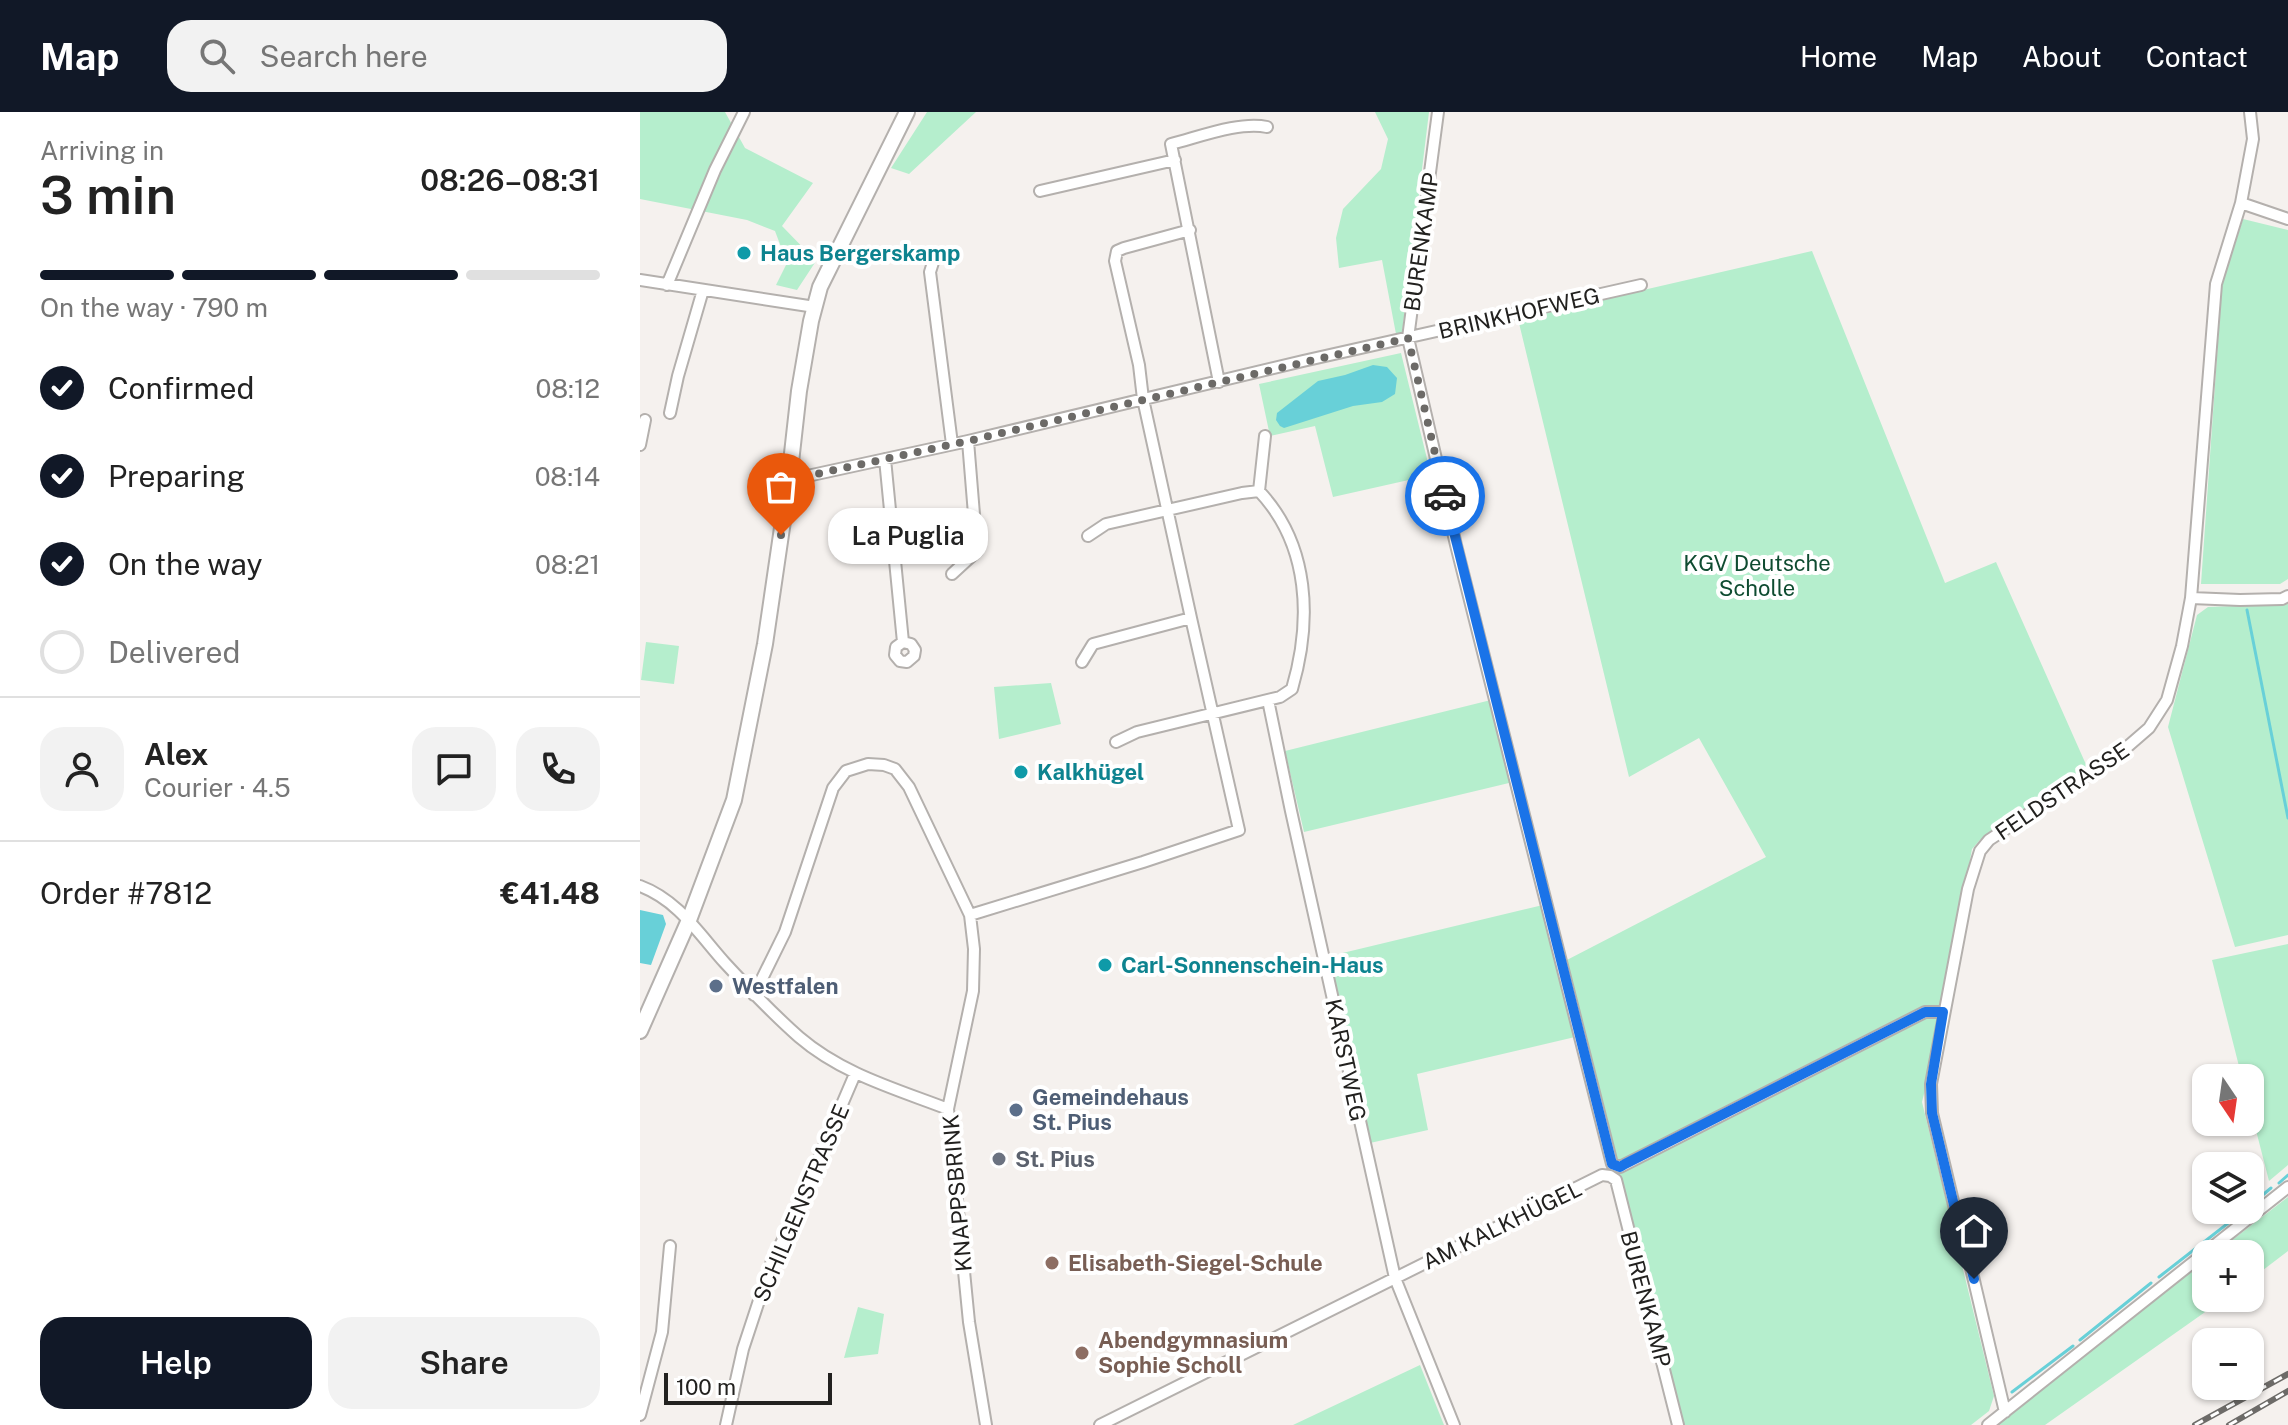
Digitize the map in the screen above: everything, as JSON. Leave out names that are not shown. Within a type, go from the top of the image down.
[{"type":"street","points":[[667,285],[715,170],[744,112]]},
{"type":"street","points":[[640,1031],[689,920],[734,800],[765,644],[799,391],[815,307],[828,269],[907,112]]},
{"type":"street","name":"BURENKAMP","points":[[1438,112],[1408,338],[1456,545],[1612,1164],[1620,1167],[1925,1012],[1943,1012]]},
{"type":"street","name":"FELDSTRASSE","points":[[2005,1412],[1932,1113],[1931,1084],[1943,1012],[1968,889],[1980,851],[1989,840],[2119,754],[2149,728],[2167,700],[2191,598],[2216,284],[2241,203],[2253,139],[2250,112]]},
{"type":"street","points":[[1219,382],[1171,144],[1239,128],[1267,127]]},
{"type":"street","points":[[1040,191],[1175,160]]},
{"type":"street","points":[[2241,203],[2288,219]]},
{"type":"street","points":[[970,915],[1239,830],[1115,261],[1117,251],[1190,230]]},
{"type":"street","points":[[936,253],[930,272],[952,444]]},
{"type":"street","points":[[640,280],[815,307]]},
{"type":"street","name":"BRINKHOFWEG","points":[[789,480],[1641,285]]},
{"type":"street","points":[[670,413],[703,290]]},
{"type":"street","points":[[640,445],[645,420]]},
{"type":"street","points":[[1116,742],[1137,732],[1280,697],[1292,689],[1303,628],[1303,590],[1291,537],[1275,508],[1259,491],[1265,436]]},
{"type":"street","points":[[952,574],[977,551],[968,441]]},
{"type":"street","points":[[885,459],[903,642]]},
{"type":"street","points":[[1088,536],[1106,524],[1259,491]]},
{"type":"street","points":[[2191,598],[2240,600],[2282,599],[2288,596]]},
{"type":"street","points":[[1082,662],[1093,644],[1191,618]]},
{"type":"street","name":"KARSTWEG","points":[[1268,700],[1395,1278]]},
{"type":"street","name":"KNAPPSBRINK","points":[[754,995],[785,932],[833,788],[846,771],[868,764],[895,769],[909,787],[970,915],[974,949],[973,991],[948,1109],[969,1322],[986,1425]]},
{"type":"street","points":[[640,886],[671,902],[754,995],[801,1039],[855,1074],[948,1109]]},
{"type":"street","name":"SCHILGENSTRASSE","points":[[726,1425],[743,1349],[772,1261],[855,1074]]},
{"type":"street","name":"AM KALKHÜGEL","points":[[1100,1425],[1602,1175],[1610,1176]]},
{"type":"street","name":"BURENKAMP","points":[[1610,1176],[1616,1180],[1678,1425]]},
{"type":"street","points":[[1988,1425],[2288,1187]]},
{"type":"street","points":[[640,1415],[662,1332],[670,1246]]},
{"type":"street","name":"AM KALKHÜGEL","points":[[1395,1278],[1454,1425]]},
{"type":"green space","points":[[640,112],[725,112],[745,148],[813,183],[782,226],[816,261],[797,290],[776,285],[787,263],[775,231],[747,220],[640,199]]},
{"type":"green space","points":[[927,112],[976,112],[909,174],[891,168]]},
{"type":"green space","points":[[1375,112],[1429,112],[1402,333],[1396,334],[1382,260],[1339,268],[1336,238],[1343,209],[1381,169],[1388,139]]},
{"type":"green space","points":[[2243,219],[2288,230],[2288,579],[2280,584],[2201,584],[2222,285]]},
{"type":"green space","name":"KGV Deutsche Scholle","points":[[1812,251],[1945,583],[1996,562],[2088,769],[1980,840],[1972,849],[1940,1030],[1922,1102],[1994,1396],[1989,1411],[1971,1425],[1682,1425],[1575,1037],[1417,1074],[1428,1130],[1370,1143],[1330,956],[1543,905],[1509,783],[1304,832],[1285,751],[1495,699],[1563,962],[1766,857],[1699,738],[1629,777],[1518,319]]},
{"type":"green space","points":[[1401,353],[1431,475],[1333,497],[1315,426],[1270,436],[1259,384]]},
{"type":"green space","points":[[2288,604],[2288,935],[2235,947],[2168,727],[2197,615],[2208,607]]},
{"type":"green space","points":[[646,642],[679,646],[674,684],[641,680]]},
{"type":"green space","points":[[1051,683],[1061,724],[999,739],[994,687]]},
{"type":"green space","points":[[2288,944],[2288,1165],[2269,1181],[2257,1136],[2264,1136],[2264,1064],[2238,1064],[2212,960]]},
{"type":"green space","points":[[2288,1197],[2288,1251],[2264,1269],[2264,1240],[2232,1240],[2253,1224],[2264,1224],[2264,1215]]},
{"type":"green space","points":[[2192,1271],[2192,1312],[2205,1312],[2045,1425],[1994,1425]]},
{"type":"green space","points":[[858,1307],[884,1314],[878,1354],[844,1358]]},
{"type":"green space","points":[[1420,1365],[1444,1425],[1293,1425]]},
{"type":"water","points":[[1373,365],[1387,367],[1397,378],[1395,394],[1382,402],[1353,406],[1284,428],[1276,420],[1277,413],[1318,381]]},
{"type":"water","points":[[640,910],[663,915],[666,924],[651,965],[640,963]]},
{"type":"waterway","points":[[2247,610],[2288,818]]},
{"type":"waterway","points":[[2279,1183],[2288,1175]]},
{"type":"waterway","points":[[2264,1194],[2271,1188]]},
{"type":"waterway","points":[[2159,1277],[2227,1224]]},
{"type":"waterway","points":[[2080,1340],[2151,1283]]},
{"type":"waterway","points":[[2012,1392],[2073,1346]]},
{"type":"railway","points":[[2195,1425],[2288,1374]]},
{"type":"railway","points":[[2229,1425],[2288,1391]]},
{"type":"way so far","points":[[781,535],[789,480],[1408,338],[1445,496]]},
{"type":"place","name":"Haus Bergerskamp","points":[[744,253]]},
{"type":"place","name":"La Puglia","points":[[781,535]]},
{"type":"place","name":"Kalkhügel","points":[[1021,772]]},
{"type":"place","name":"Carl-Sonnenschein-Haus","points":[[1105,965]]},
{"type":"place","name":"Westfalen","points":[[716,986]]},
{"type":"place","name":"Gemeindehaus St. Pius","points":[[1016,1110]]},
{"type":"place","name":"St. Pius","points":[[999,1159]]},
{"type":"place","name":"Elisabeth-Siegel-Schule","points":[[1052,1263]]},
{"type":"place","name":"Abendgymnasium Sophie Scholl","points":[[1082,1353]]},
{"type":"route","points":[[1445,496],[1612,1164],[1620,1167],[1925,1012],[1943,1012],[1931,1084],[1932,1113],[1974,1279]]}]
